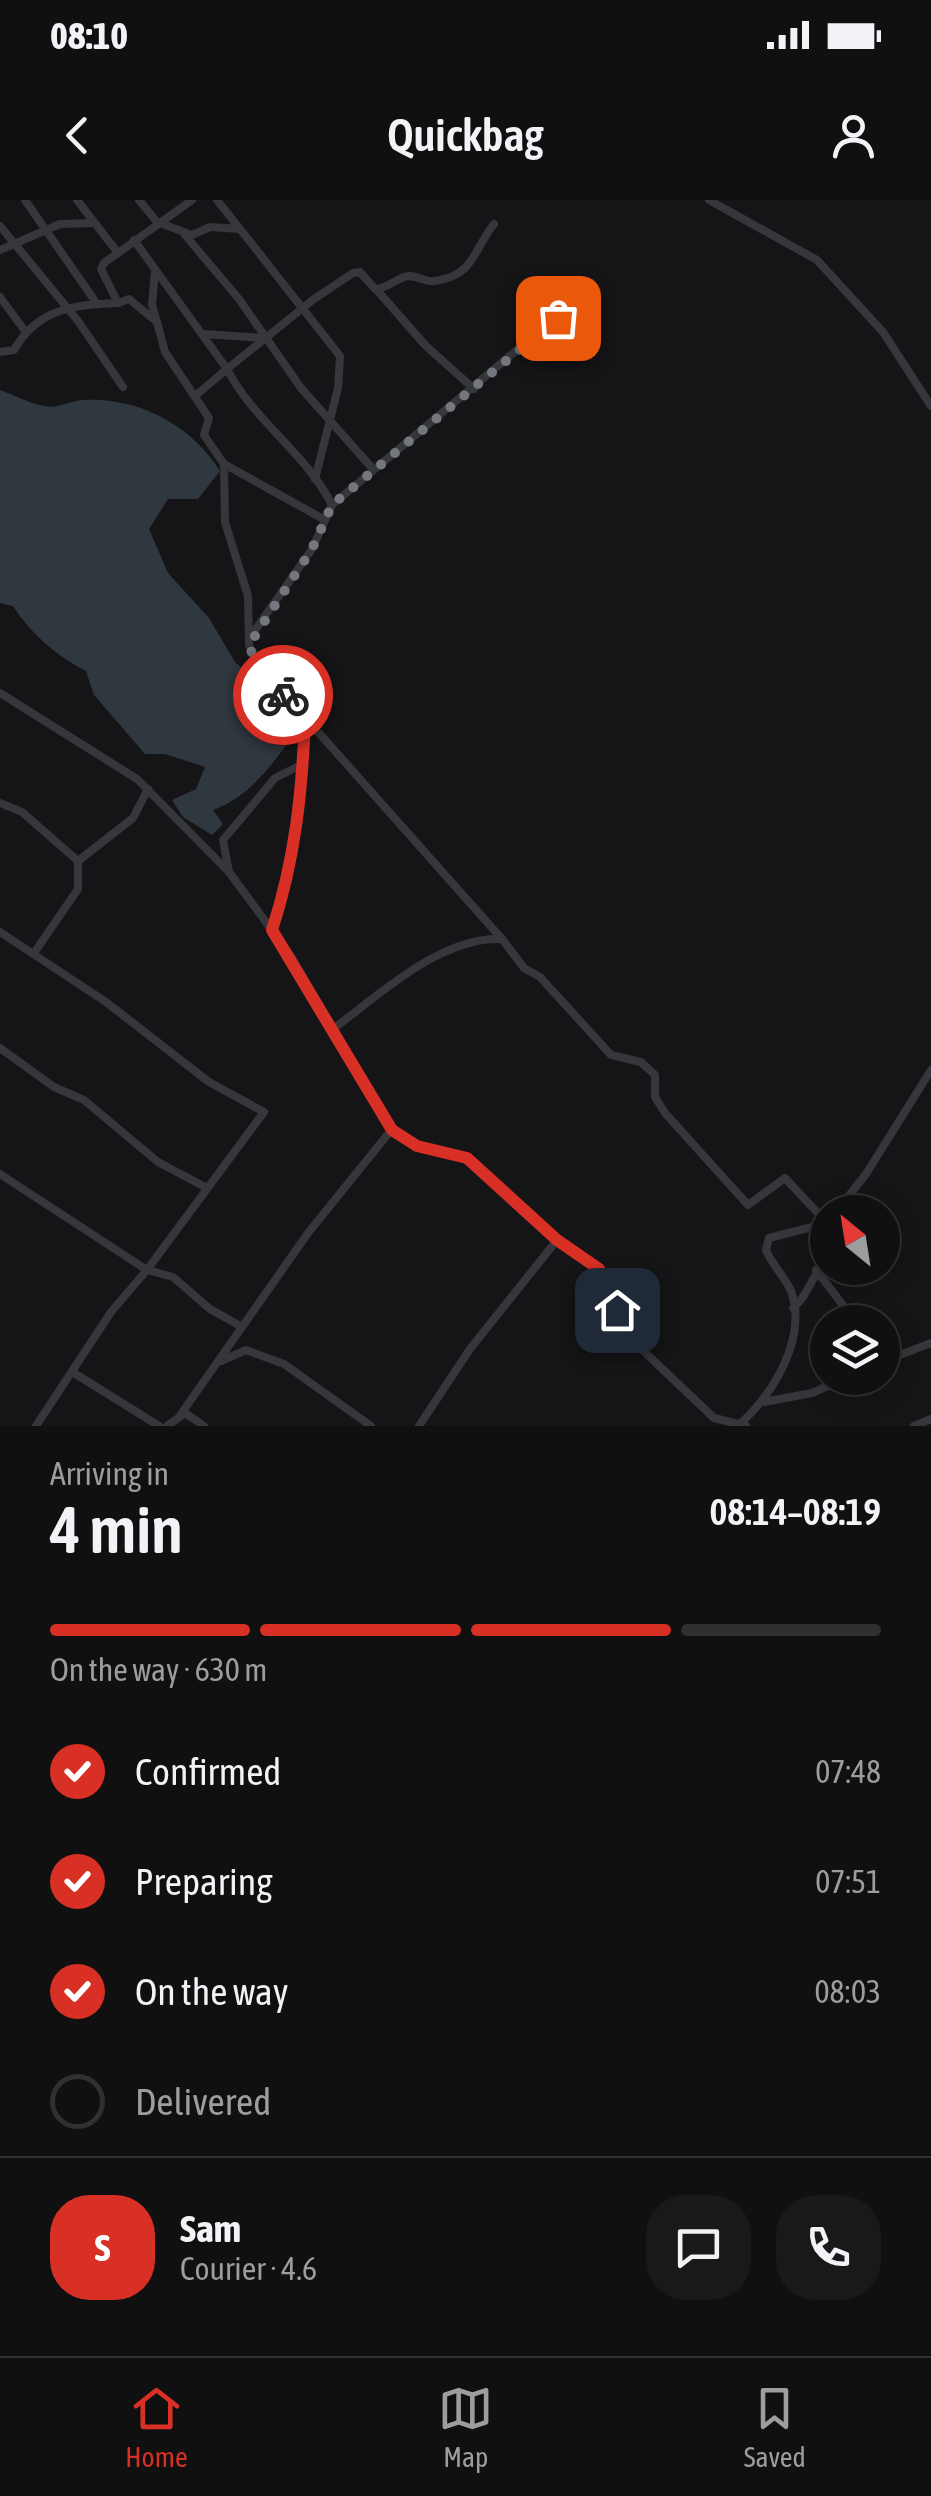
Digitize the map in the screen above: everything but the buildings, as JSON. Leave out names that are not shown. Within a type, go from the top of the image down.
[{"type":"street","points":[[25,200],[97,304]]},
{"type":"street","points":[[77,200],[118,252]]},
{"type":"street","points":[[138,200],[157,222],[192,235],[210,227],[240,229]]},
{"type":"street","points":[[172,212],[180,200]]},
{"type":"street","points":[[118,303],[100,269],[157,222],[192,200]]},
{"type":"street","points":[[217,200],[340,356],[338,388],[315,479]]},
{"type":"street","points":[[708,200],[816,260],[884,332],[931,406]]},
{"type":"street","points":[[0,250],[45,228],[94,223]]},
{"type":"street","points":[[375,289],[406,276],[430,282],[459,274],[476,259],[482,238],[494,224]]},
{"type":"street","points":[[0,226],[66,307],[123,387]]},
{"type":"street","points":[[177,229],[193,241],[264,338],[372,468]]},
{"type":"street","points":[[134,240],[237,388],[315,479],[332,505]]},
{"type":"street","points":[[154,270],[152,306],[165,352],[209,418],[204,435],[224,464],[278,498],[325,520]]},
{"type":"street","points":[[194,396],[264,338],[360,272],[425,345],[474,389]]},
{"type":"street","points":[[0,297],[26,331]]},
{"type":"street","points":[[0,352],[14,350],[26,331],[66,307],[129,299],[157,322]]},
{"type":"street","points":[[251,636],[312,549],[332,505],[573,303]]},
{"type":"street","points":[[203,334],[264,338]]},
{"type":"street","points":[[224,464],[225,522],[248,596],[255,661],[524,968],[540,976],[610,1055],[646,1064],[656,1076],[654,1096],[666,1113],[748,1205],[785,1178],[810,1205]]},
{"type":"street","points":[[0,693],[148,789],[229,872],[272,930],[392,1130],[417,1146],[467,1158],[557,1240],[599,1269],[613,1291],[622,1326],[633,1341],[714,1418],[741,1425],[764,1402],[795,1332],[790,1290],[766,1250],[769,1238],[810,1228]]},
{"type":"street","points":[[272,930],[291,873],[305,719]]},
{"type":"street","points":[[229,872],[223,840],[275,778],[303,764]]},
{"type":"street","points":[[78,862],[133,818],[148,789]]},
{"type":"street","points":[[0,802],[46,830],[78,862],[78,889],[34,953]]},
{"type":"street","points":[[0,932],[210,1082],[264,1112],[147,1270],[111,1312],[36,1426]]},
{"type":"street","points":[[333,1030],[431,959],[485,938],[502,939]]},
{"type":"street","points":[[0,1048],[54,1087],[84,1100],[158,1162],[207,1188]]},
{"type":"street","points":[[849,1195],[931,1070]]},
{"type":"street","points":[[167,1426],[182,1414],[308,1233],[392,1130]]},
{"type":"street","points":[[0,1174],[147,1270],[173,1276],[210,1308],[242,1328]]},
{"type":"street","points":[[419,1426],[470,1349],[557,1240]]},
{"type":"street","points":[[793,1308],[808,1295],[811,1285]]},
{"type":"street","points":[[828,1285],[843,1305]]},
{"type":"street","points":[[900,1355],[931,1343]]},
{"type":"street","points":[[217,1362],[246,1350],[284,1364],[372,1426]]},
{"type":"street","points":[[74,1373],[159,1426]]},
{"type":"street","points":[[764,1402],[810,1393]]},
{"type":"street","points":[[182,1414],[191,1415],[204,1426]]},
{"type":"street","points":[[914,1426],[931,1419]]},
{"type":"shaded area","points":[[0,390],[49,407],[103,400],[142,409],[179,427],[220,471],[198,499],[168,499],[149,529],[168,573],[209,618],[235,662],[266,690],[276,711],[292,717],[298,730],[251,786],[213,810],[223,824],[212,835],[183,817],[172,800],[196,789],[205,767],[165,754],[145,754],[94,695],[86,671],[45,643],[13,606],[0,603]]},
{"type":"way so far","points":[[283,695],[255,661],[249,645],[251,636],[312,549],[332,505],[372,468],[558,318]]},
{"type":"route","points":[[283,695],[305,719],[303,764],[291,873],[272,930],[292,956],[392,1130],[417,1146],[467,1158],[557,1240],[599,1269],[613,1291],[617,1310]]}]
